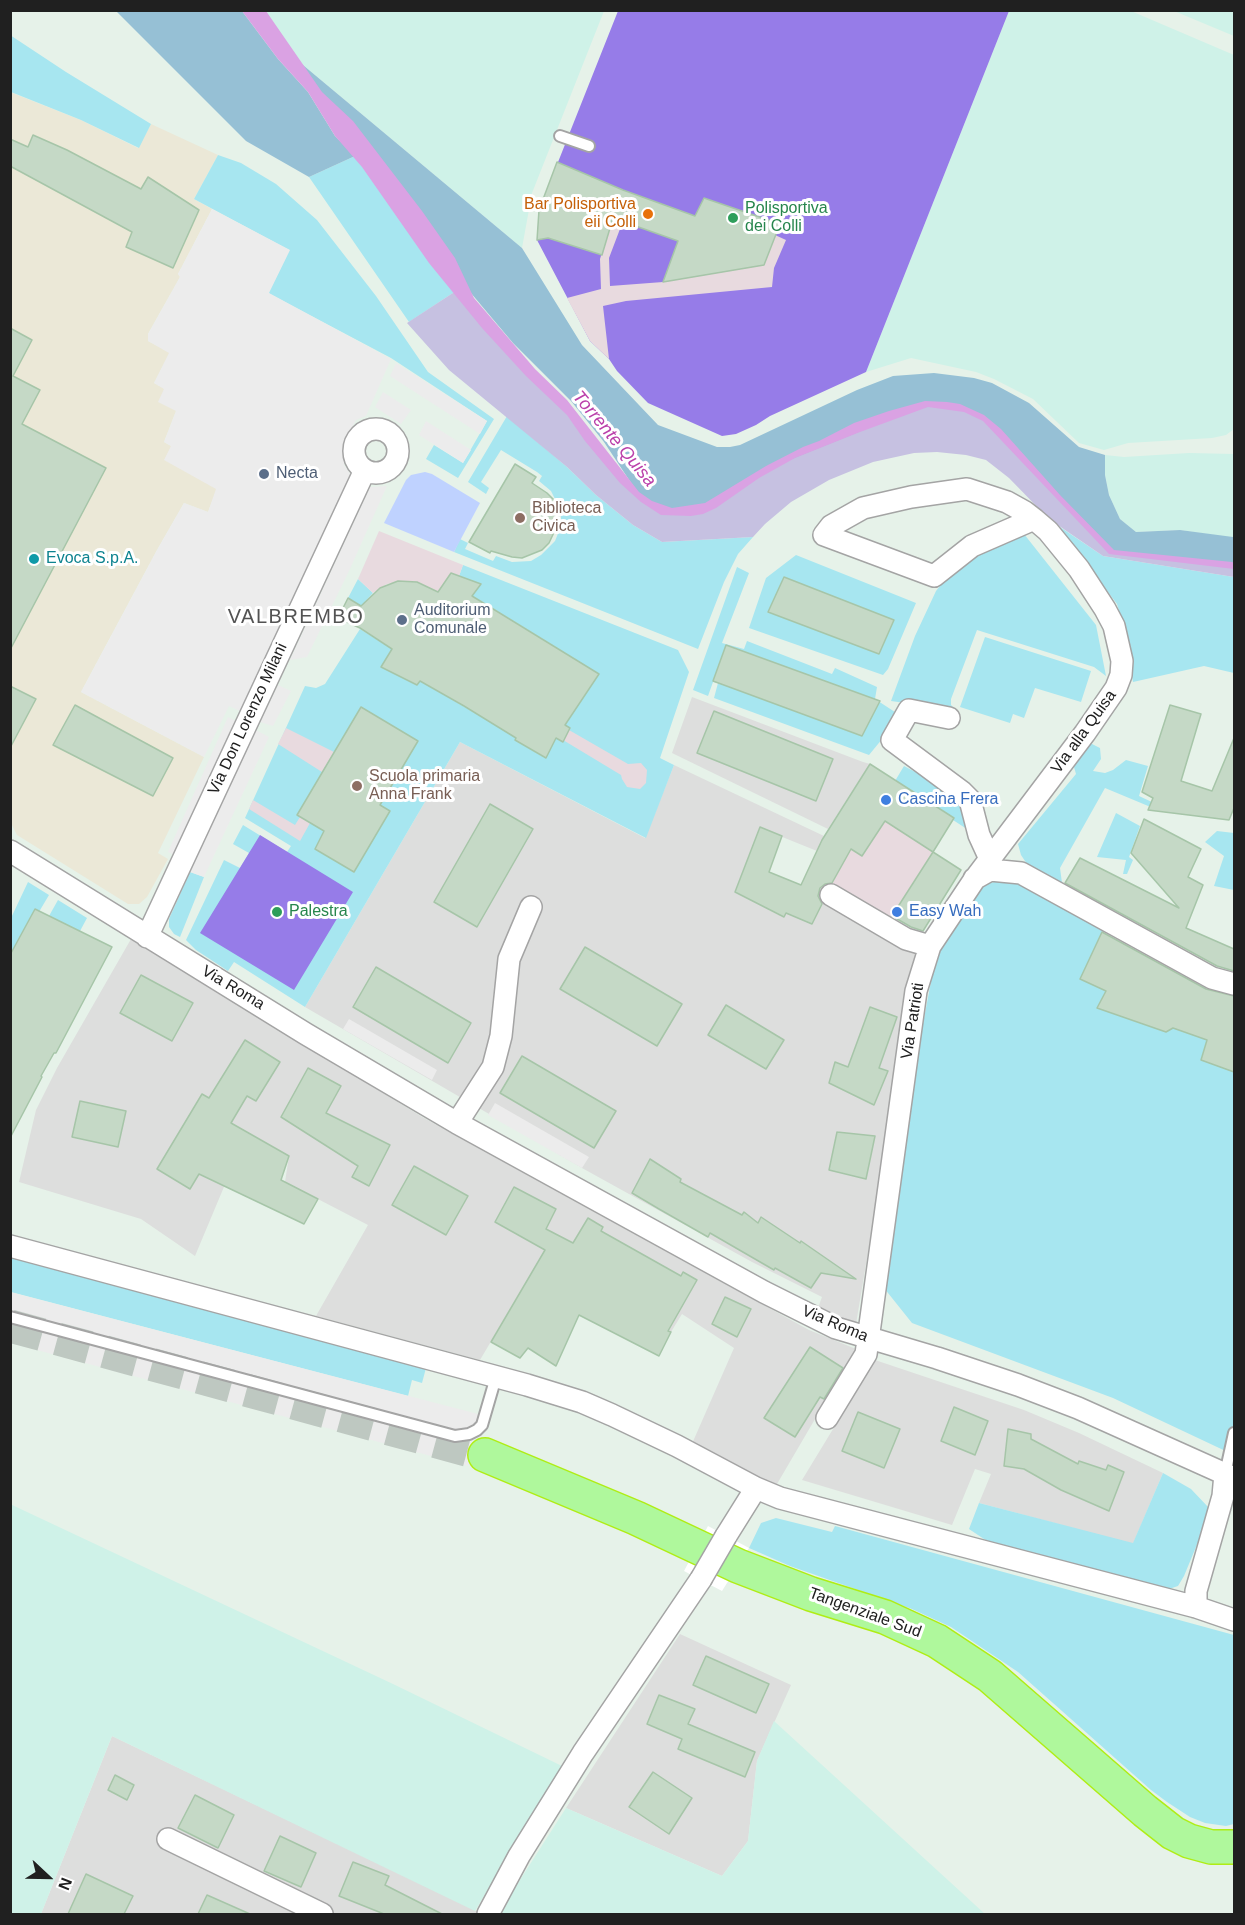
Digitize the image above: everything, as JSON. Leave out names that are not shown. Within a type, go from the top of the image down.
[{"type":"highway","name":"Tangenziale Sud","points":[[485,1455],[636,1518],[738,1566],[811,1594],[885,1617],[937,1641],[990,1676],[1173,1833],[1189,1841],[1211,1847],[1234,1847]]},
{"type":"street","name":"Via Don Lorenzo Milani","points":[[147,937],[365,470]]},
{"type":"street","name":"Via alla Quisa","points":[[974,880],[1085,733],[1116,688],[1121,675],[1122,661],[1114,626],[1079,569],[1048,531],[1034,519],[1007,502],[967,489],[911,496],[863,508],[831,526],[824,535],[934,576],[972,546],[1034,519]]},
{"type":"street","points":[[949,718],[909,710],[892,740],[970,800],[980,835],[990,858]]},
{"type":"street","name":"Via Roma","points":[[10,851],[147,937],[457,1123],[756,1287],[836,1328],[1018,1385],[1078,1408],[1230,1476]]},
{"type":"street","points":[[974,880],[990,870],[1021,873],[1212,978],[1234,984]]},
{"type":"street","name":"Via Patrioti","points":[[826,1418],[866,1354],[916,990],[930,946],[974,880]]},
{"type":"street","points":[[831,895],[906,939],[930,946]]},
{"type":"street","points":[[457,1123],[493,1067],[501,1036],[509,959],[531,907]]},
{"type":"street","points":[[10,1246],[582,1402],[677,1446],[756,1488],[780,1498],[1196,1607],[1234,1620]]},
{"type":"street","points":[[1196,1607],[1196,1591],[1230,1476]]},
{"type":"street","points":[[488,1914],[519,1856],[583,1753],[700,1579],[756,1488]]},
{"type":"street","points":[[168,1839],[322,1914]]},
{"type":"lane","points":[[560,136],[588,146]]},
{"type":"lane","points":[[10,1317],[455,1436],[469,1434],[482,1425],[496,1377]]},
{"type":"lane","points":[[1230,1476],[1234,1433]]},
{"type":"shaded area","points":[[116,11],[242,11],[278,59],[308,92],[335,136],[355,156],[309,177],[246,141]]},
{"type":"shaded area","points":[[242,11],[266,11],[322,92],[353,121],[422,211],[455,258],[474,298],[535,369],[567,400],[639,492],[652,501],[672,508],[705,503],[766,466],[854,423],[925,401],[947,402],[960,404],[984,415],[1001,429],[1060,495],[1114,550],[1232,562],[1234,569],[1109,554],[983,421],[964,412],[928,407],[795,458],[703,514],[661,515],[641,502],[620,483],[567,415],[526,376],[482,328],[429,263],[362,167],[335,136],[308,92],[278,59]]},
{"type":"shaded area","points":[[252,11],[604,11],[532,193],[522,248],[273,40]]},
{"type":"shaded area","name":"Polisportiva dei Colli","points":[[618,11],[1009,11],[866,372],[736,434],[722,436],[648,403],[590,341],[537,240],[539,210]]},
{"type":"shaded area","points":[[1009,11],[1131,11],[1234,55],[1234,429],[1226,435],[1212,438],[1128,443],[1104,450],[1079,443],[1033,399],[976,372],[911,358],[866,372]]},
{"type":"shaded area","points":[[1174,11],[1234,11],[1234,36]]},
{"type":"shaded area","points":[[10,35],[151,124],[139,148],[81,120],[11,92]]},
{"type":"shaded area","points":[[273,40],[522,248],[582,345],[658,425],[717,447],[730,447],[740,445],[857,390],[893,376],[934,373],[974,378],[992,383],[1029,403],[1079,447],[1105,455],[1105,475],[1109,495],[1120,519],[1136,532],[1180,530],[1233,537],[1234,565],[1110,552],[985,418],[706,504],[671,510],[651,504],[639,495],[604,442],[571,401],[513,343],[465,286]]},
{"type":"shaded area","points":[[10,92],[81,120],[138,148],[151,124],[218,155],[194,199],[212,209],[178,274],[180,277],[148,334],[148,341],[170,352],[154,383],[165,389],[176,411],[164,442],[217,489],[208,512],[184,503],[81,692],[204,757],[158,853],[168,859],[147,897],[139,904],[128,904],[17,835],[11,823]]},
{"type":"shaded area","points":[[218,155],[241,163],[276,184],[317,220],[376,296],[428,372],[494,419],[458,478],[426,459],[434,445],[463,463],[487,421],[391,358],[268,293],[289,250],[194,199]]},
{"type":"shaded area","points":[[355,156],[462,287],[409,322],[309,177]]},
{"type":"shaded area","name":"Necta","points":[[212,209],[290,250],[269,293],[391,359],[366,416],[356,420],[345,440],[344,465],[353,478],[242,712],[229,706],[204,757],[81,692],[184,503],[208,512],[216,489],[164,460],[171,446],[164,442],[176,411],[158,402],[164,389],[154,383],[169,353],[148,341],[148,334],[180,277],[178,274]]},
{"type":"shaded area","points":[[613,217],[623,221],[609,258],[610,286],[663,282],[764,265],[775,235],[786,240],[774,268],[772,287],[626,301],[603,306],[609,359],[590,341],[567,298],[601,289],[600,259]]},
{"type":"shaded area","points":[[462,287],[639,495],[651,504],[671,510],[705,504],[762,471],[928,404],[960,407],[985,418],[1110,552],[1234,565],[1234,577],[1103,556],[1049,519],[1009,478],[986,460],[937,452],[914,453],[873,462],[829,480],[791,502],[753,537],[662,542],[633,525],[596,495],[567,467],[449,370],[407,323]]},
{"type":"shaded area","points":[[396,363],[487,421],[480,434],[390,376]]},
{"type":"shaded area","points":[[383,392],[411,410],[401,424],[375,407]]},
{"type":"shaded area","points":[[507,416],[596,495],[633,525],[662,542],[753,537],[738,554],[724,582],[698,649],[454,552],[460,539],[468,543],[465,549],[493,561],[496,556],[512,562],[531,561],[555,541],[561,526],[561,511],[551,491],[539,481],[542,476],[501,450],[481,482],[489,488],[486,494],[468,482]]},
{"type":"shaded area","points":[[426,421],[471,450],[463,463],[419,435]]},
{"type":"shaded area","points":[[1189,453],[1234,454],[1234,538],[1180,530],[1136,532],[1120,519],[1109,495],[1105,475],[1105,455],[1124,457]]},
{"type":"shaded area","points":[[425,472],[480,503],[454,552],[384,523],[406,480],[411,475]]},
{"type":"shaded area","points":[[387,486],[307,657],[290,660],[370,487]]},
{"type":"shaded area","points":[[1057,525],[1103,556],[1234,577],[1234,673],[1204,666],[1133,682],[1125,632],[1117,604]]},
{"type":"shaded area","points":[[379,531],[463,565],[459,576],[451,573],[438,592],[417,582],[408,581],[387,584],[373,593],[358,579]]},
{"type":"shaded area","points":[[1024,534],[1096,625],[1106,676],[1094,667],[977,630],[951,699],[951,705],[956,710],[891,701],[915,636],[936,591],[950,573],[973,557]]},
{"type":"shaded area","points":[[796,555],[916,603],[888,669],[883,675],[749,628],[766,578]]},
{"type":"shaded area","points":[[463,565],[678,650],[689,672],[660,758],[674,765],[646,838],[460,742],[305,1007],[234,962],[228,971],[196,950],[186,940],[224,860],[240,868],[249,853],[233,844],[243,825],[287,852],[291,846],[245,818],[305,686],[316,688],[325,684],[360,629],[392,649],[382,667],[417,685],[426,671],[434,689],[504,730],[521,729],[515,740],[545,758],[556,738],[563,741],[570,729],[565,725],[599,674],[481,601],[470,598],[481,584],[459,576]]},
{"type":"shaded area","points":[[737,567],[749,573],[722,643],[744,649],[747,641],[832,674],[835,668],[877,687],[875,699],[901,716],[869,755],[714,698],[718,683],[713,682],[708,696],[693,690]]},
{"type":"shaded area","points":[[358,579],[373,593],[361,606],[348,598]]},
{"type":"shaded area","points":[[985,637],[1091,671],[1081,702],[1035,688],[1024,718],[1013,714],[1010,723],[960,707]]},
{"type":"shaded area","points":[[278,685],[291,691],[273,726],[260,722]]},
{"type":"shaded area","points":[[692,697],[870,764],[828,829],[672,753]]},
{"type":"shaded area","points":[[228,717],[238,722],[177,856],[168,852]]},
{"type":"shaded area","points":[[286,728],[334,752],[322,774],[278,744]]},
{"type":"shaded area","points":[[256,730],[269,737],[204,877],[190,872]]},
{"type":"shaded area","points":[[569,730],[628,764],[641,763],[647,770],[646,783],[640,789],[627,787],[621,775],[563,740]]},
{"type":"shaded area","points":[[460,742],[645,838],[674,765],[824,836],[817,851],[760,828],[735,892],[762,905],[772,903],[769,910],[784,917],[786,913],[812,924],[825,898],[923,950],[906,986],[886,1144],[856,1324],[818,1308],[822,1297],[752,1262],[582,1168],[305,1007]]},
{"type":"shaded area","points":[[1090,743],[1100,748],[1101,759],[1093,771],[1105,773],[1126,760],[1148,766],[1139,796],[1154,803],[1153,808],[1105,788],[1060,868],[1062,883],[1027,864],[1018,844],[1076,774],[1074,767]]},
{"type":"shaded area","points":[[904,766],[953,792],[966,813],[973,833],[953,820],[954,818],[895,781]]},
{"type":"shaded area","points":[[253,800],[295,825],[300,817],[310,823],[300,841],[249,809]]},
{"type":"shaded area","points":[[1116,813],[1140,826],[1129,857],[1133,860],[1127,874],[1123,874],[1126,860],[1097,857]]},
{"type":"shaded area","points":[[885,821],[933,852],[890,919],[831,885],[842,865],[817,851],[826,833],[862,856]]},
{"type":"shaded area","points":[[1217,831],[1234,833],[1234,890],[1214,886],[1224,856],[1205,842]]},
{"type":"shaded area","name":"Palestra","points":[[260,835],[353,892],[294,990],[200,933]]},
{"type":"shaded area","points":[[190,872],[204,877],[180,937],[174,934],[169,927],[169,919]]},
{"type":"shaded area","points":[[1007,878],[1105,926],[1080,979],[1106,991],[1097,1008],[1166,1032],[1173,1028],[1207,1040],[1201,1060],[1234,1072],[1234,1455],[1113,1398],[912,1323],[884,1288],[909,1098],[936,955],[971,889]]},
{"type":"shaded area","points":[[28,882],[49,895],[11,959],[11,918]]},
{"type":"shaded area","points":[[58,900],[87,918],[80,931],[49,916]]},
{"type":"shaded area","points":[[131,939],[424,1118],[809,1330],[856,1349],[777,1484],[684,1462],[734,1348],[682,1314],[671,1332],[538,1262],[480,1360],[316,1316],[368,1225],[285,1182],[289,1156],[247,1132],[195,1256],[141,1219],[19,1182],[36,1110],[57,1068]]},
{"type":"shaded area","points":[[349,1019],[437,1070],[432,1080],[343,1029]]},
{"type":"shaded area","points":[[495,1103],[589,1157],[582,1168],[488,1115]]},
{"type":"shaded area","points":[[10,1256],[426,1368],[422,1383],[412,1380],[408,1396],[11,1292]]},
{"type":"shaded area","points":[[10,1292],[478,1414],[468,1466],[11,1343]]},
{"type":"shaded area","points":[[875,1360],[1024,1410],[1163,1473],[1133,1544],[979,1503],[991,1474],[975,1469],[952,1525],[802,1480]]},
{"type":"shaded area","points":[[1163,1473],[1191,1489],[1209,1508],[1203,1530],[1184,1576],[1178,1586],[1169,1589],[1008,1551],[969,1529],[979,1503],[1133,1543]]},
{"type":"shaded area","points":[[10,1504],[562,1766],[475,1911],[112,1736],[41,1914],[11,1914]]},
{"type":"shaded area","points":[[776,1518],[832,1532],[835,1526],[1234,1635],[1234,1824],[1226,1826],[1205,1823],[1190,1817],[1167,1802],[1018,1672],[951,1627],[912,1609],[790,1566],[749,1548],[761,1523]]},
{"type":"shaded area","points":[[680,1634],[791,1685],[757,1761],[748,1841],[722,1876],[566,1808]]},
{"type":"shaded area","points":[[774,1721],[985,1914],[502,1914],[511,1894],[566,1808],[722,1876],[748,1841],[757,1761]]},
{"type":"shaded area","points":[[112,1736],[461,1903],[482,1914],[41,1914]]},
{"type":"pier","points":[[708,1526],[749,1548],[722,1591],[684,1571]]},
{"type":"building","points":[[33,135],[141,189],[148,177],[199,210],[173,268],[126,247],[132,232],[10,166],[10,139],[28,147]]},
{"type":"building","points":[[557,162],[623,190],[695,216],[704,198],[780,224],[764,265],[663,282],[678,241],[613,218],[602,255],[548,238],[537,240],[539,210]]},
{"type":"building","name":"Evoca S.p.A.","points":[[10,328],[32,340],[13,376],[40,390],[22,424],[106,468],[10,650]]},
{"type":"building","name":"Biblioteca Civica","points":[[515,464],[536,477],[532,483],[555,501],[558,510],[557,526],[549,543],[542,550],[522,558],[491,551],[490,553],[469,542]]},
{"type":"building","points":[[451,573],[481,584],[472,596],[599,674],[565,725],[570,728],[563,742],[556,738],[546,758],[420,681],[417,685],[381,667],[392,649],[360,628],[338,618],[348,598],[361,606],[380,588],[398,581],[417,582],[438,592]]},
{"type":"building","points":[[784,577],[894,620],[879,654],[768,612]]},
{"type":"building","points":[[726,645],[880,701],[862,736],[713,681]]},
{"type":"building","points":[[10,686],[36,699],[10,748]]},
{"type":"building","points":[[75,705],[173,758],[153,796],[53,745]]},
{"type":"building","points":[[1170,705],[1201,714],[1181,781],[1212,791],[1234,738],[1234,808],[1229,820],[1148,810],[1153,798],[1142,792]]},
{"type":"building","points":[[361,707],[418,741],[380,805],[390,811],[354,872],[315,849],[324,831],[297,815]]},
{"type":"building","points":[[714,711],[833,759],[816,801],[697,753]]},
{"type":"building","points":[[870,764],[954,818],[933,852],[885,821],[862,856],[851,849],[832,883],[820,888],[818,896],[822,904],[812,924],[786,913],[784,917],[735,892],[760,827],[782,836],[769,872],[801,885],[822,840]]},
{"type":"building","points":[[490,804],[533,829],[477,927],[434,902]]},
{"type":"building","points":[[1144,819],[1201,849],[1188,877],[1203,885],[1186,928],[1234,949],[1234,971],[1217,966],[1065,883],[1080,858],[1179,908],[1131,853]]},
{"type":"building","points":[[933,852],[961,870],[923,931],[892,916]]},
{"type":"building","points":[[35,909],[112,947],[56,1053],[41,1076],[10,1138],[10,955]]},
{"type":"building","points":[[1102,932],[1206,989],[1234,996],[1234,1072],[1201,1060],[1207,1040],[1173,1028],[1166,1032],[1097,1008],[1106,991],[1080,979]]},
{"type":"building","points":[[585,947],[682,1004],[657,1046],[560,989]]},
{"type":"building","points":[[376,967],[471,1023],[448,1063],[353,1007]]},
{"type":"building","points":[[141,975],[193,1003],[172,1041],[120,1013]]},
{"type":"building","points":[[726,1005],[784,1040],[766,1069],[708,1035]]},
{"type":"building","points":[[870,1007],[897,1017],[879,1068],[888,1071],[874,1105],[829,1083],[835,1062],[848,1067]]},
{"type":"building","points":[[245,1040],[280,1062],[256,1101],[247,1096],[231,1123],[289,1156],[281,1180],[318,1199],[304,1224],[199,1174],[190,1189],[157,1169],[202,1094],[209,1098]]},
{"type":"building","points":[[522,1056],[616,1111],[594,1148],[500,1093]]},
{"type":"building","points":[[308,1068],[341,1086],[326,1113],[390,1145],[369,1186],[352,1177],[358,1166],[281,1117]]},
{"type":"building","points":[[80,1101],[126,1111],[118,1147],[72,1137]]},
{"type":"building","points":[[837,1132],[875,1136],[866,1179],[829,1170]]},
{"type":"building","points":[[650,1159],[681,1179],[680,1182],[742,1215],[744,1212],[758,1223],[761,1217],[856,1279],[821,1273],[811,1288],[775,1268],[774,1270],[710,1233],[708,1237],[659,1209],[632,1193]]},
{"type":"building","points":[[414,1166],[468,1196],[446,1235],[392,1205]]},
{"type":"building","points":[[514,1187],[556,1209],[546,1229],[573,1243],[588,1218],[603,1227],[601,1231],[681,1276],[683,1272],[697,1280],[668,1331],[671,1332],[659,1356],[579,1315],[556,1366],[528,1348],[520,1358],[491,1342],[545,1250],[495,1222]]},
{"type":"building","points":[[725,1297],[751,1309],[737,1337],[712,1324]]},
{"type":"building","points":[[810,1347],[843,1368],[824,1399],[820,1397],[795,1437],[764,1418]]},
{"type":"building","points":[[954,1407],[988,1421],[975,1455],[941,1441]]},
{"type":"building","points":[[858,1412],[900,1429],[884,1468],[842,1451]]},
{"type":"building","points":[[1008,1429],[1031,1434],[1031,1439],[1078,1464],[1079,1461],[1106,1470],[1108,1465],[1124,1472],[1109,1511],[1061,1490],[1024,1469],[1004,1466]]},
{"type":"building","points":[[706,1656],[769,1684],[756,1713],[693,1685]]},
{"type":"building","points":[[659,1695],[695,1709],[688,1724],[755,1752],[745,1777],[678,1749],[682,1739],[647,1724]]},
{"type":"building","points":[[653,1772],[692,1798],[669,1834],[629,1807]]},
{"type":"building","points":[[115,1775],[134,1785],[127,1800],[108,1790]]},
{"type":"building","points":[[195,1795],[234,1815],[218,1848],[178,1828]]},
{"type":"building","points":[[280,1836],[316,1853],[301,1887],[264,1871]]},
{"type":"building","points":[[353,1862],[389,1876],[385,1885],[442,1914],[384,1914],[339,1896]]},
{"type":"building","points":[[86,1874],[133,1896],[124,1914],[68,1914]]},
{"type":"building","points":[[207,1895],[250,1914],[198,1914]]},
{"type":"tunnel","points":[[10,1326],[485,1455]]},
{"type":"place","name":"Bar Polisportiva eii Colli","points":[[648,214]]},
{"type":"place","name":"Polisportiva dei Colli","points":[[733,218]]},
{"type":"place","name":"Necta","points":[[264,474]]},
{"type":"place","name":"Biblioteca Civica","points":[[520,518]]},
{"type":"place","name":"Evoca S.p.A.","points":[[34,559]]},
{"type":"place","name":"Auditorium Comunale","points":[[402,620]]},
{"type":"place","name":"Scuola primaria Anna Frank","points":[[357,786]]},
{"type":"place","name":"Cascina Frera","points":[[886,800]]},
{"type":"place","name":"Palestra","points":[[277,912]]},
{"type":"place","name":"Easy Wah","points":[[897,912]]},
{"type":"district","name":"VALBREMBO","points":[[296,617]]},
{"type":"water label","name":"Torrente Quisa","points":[[614,439]]}]
